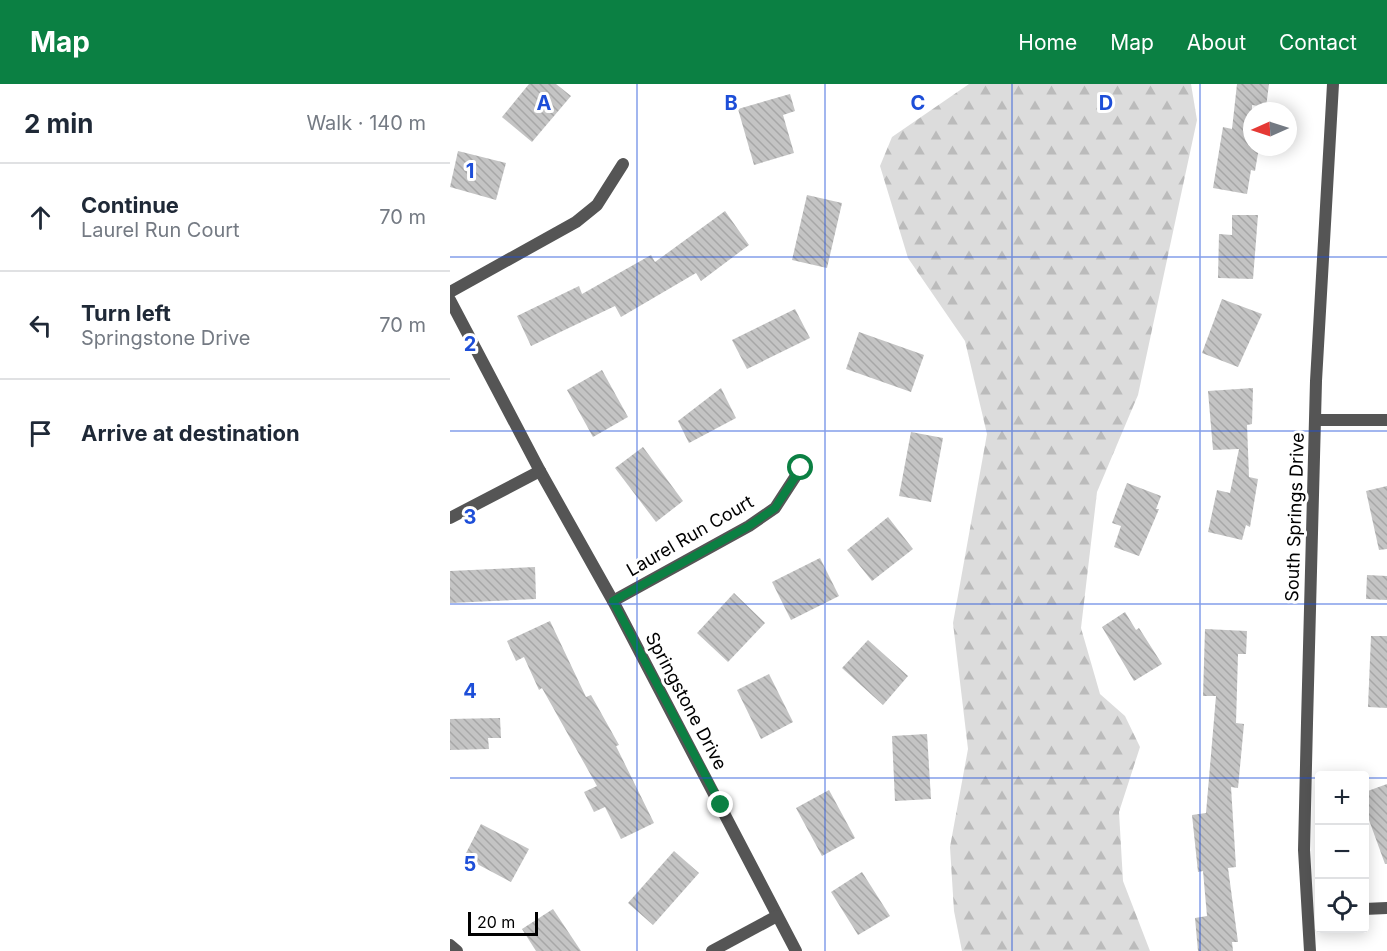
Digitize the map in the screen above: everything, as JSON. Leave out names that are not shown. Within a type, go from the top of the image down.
[{"type":"street","name":"South Springs Drive","points":[[1310,951],[1313,911],[1304,850],[1316,420],[1333,84]]},
{"type":"street","points":[[450,291],[576,222],[597,205],[623,164]]},
{"type":"street","name":"Springstone Drive","points":[[450,300],[540,471],[613,601],[796,951]]},
{"type":"street","points":[[1316,420],[1387,420]]},
{"type":"street","name":"Laurel Run Court","points":[[613,601],[749,526],[775,508],[801,468]]},
{"type":"street","points":[[450,518],[540,471]]},
{"type":"street","points":[[1369,909],[1387,908]]},
{"type":"street","points":[[712,951],[777,916]]},
{"type":"street","points":[[450,945],[457,951]]},
{"type":"green space","points":[[969,84],[1191,84],[1197,120],[1138,395],[1097,492],[1081,628],[1100,694],[1125,716],[1140,747],[1119,812],[1123,881],[1150,951],[962,951],[954,911],[950,847],[968,749],[953,623],[987,434],[965,341],[908,258],[880,166],[892,137]]},
{"type":"building","points":[[529,84],[556,84],[571,96],[532,142],[502,117]]},
{"type":"building","points":[[1237,84],[1269,84],[1267,102],[1243,102],[1243,156],[1258,156],[1255,171],[1251,170],[1247,194],[1213,188],[1223,127],[1232,129]]},
{"type":"building","points":[[790,94],[795,111],[783,115],[794,153],[754,165],[738,109]]},
{"type":"building","points":[[458,151],[506,163],[496,200],[450,187]]},
{"type":"building","points":[[807,195],[842,203],[827,268],[792,260]]},
{"type":"building","points":[[725,211],[749,245],[701,281],[696,273],[621,317],[615,306],[531,346],[517,316],[579,286],[582,294],[651,255],[655,262]]},
{"type":"building","points":[[1232,215],[1258,215],[1253,279],[1218,278],[1219,234],[1232,235]]},
{"type":"building","points":[[1222,299],[1262,314],[1238,367],[1202,353]]},
{"type":"building","points":[[795,309],[810,338],[747,369],[732,340]]},
{"type":"building","points":[[859,332],[924,355],[911,392],[846,369]]},
{"type":"building","points":[[602,370],[628,417],[593,437],[567,390]]},
{"type":"building","points":[[721,388],[736,418],[689,443],[678,421]]},
{"type":"building","points":[[1253,388],[1252,424],[1247,425],[1249,477],[1258,479],[1250,527],[1246,525],[1242,540],[1208,532],[1217,490],[1230,493],[1239,449],[1213,450],[1208,391]]},
{"type":"building","points":[[911,432],[943,438],[931,502],[899,496]]},
{"type":"building","points":[[643,447],[683,501],[656,522],[615,468]]},
{"type":"building","points":[[1127,483],[1161,496],[1156,509],[1159,509],[1139,556],[1114,547],[1121,526],[1112,523]]},
{"type":"building","points":[[1387,486],[1387,549],[1379,550],[1366,491]]},
{"type":"building","points":[[888,517],[913,549],[872,581],[847,550]]},
{"type":"building","points":[[820,558],[839,596],[791,620],[772,582]]},
{"type":"building","points":[[535,567],[536,599],[450,603],[450,571]]},
{"type":"building","points":[[1367,575],[1387,576],[1387,600],[1366,599]]},
{"type":"building","points":[[734,593],[765,623],[728,662],[697,633]]},
{"type":"building","points":[[1125,612],[1136,630],[1139,628],[1162,664],[1134,681],[1102,627]]},
{"type":"building","points":[[550,621],[586,697],[591,695],[619,745],[616,746],[654,823],[621,839],[605,807],[594,812],[584,792],[597,786],[542,688],[539,690],[524,657],[516,661],[507,641]]},
{"type":"building","points":[[1205,629],[1247,631],[1246,654],[1238,654],[1236,723],[1244,724],[1238,788],[1231,787],[1236,867],[1228,868],[1238,942],[1232,942],[1233,951],[1198,951],[1195,918],[1207,916],[1203,871],[1198,872],[1192,815],[1206,813],[1216,696],[1203,696]]},
{"type":"building","points":[[1371,636],[1387,636],[1387,708],[1368,707]]},
{"type":"building","points":[[868,640],[908,676],[883,705],[842,668]]},
{"type":"building","points":[[769,674],[793,722],[761,739],[737,690]]},
{"type":"building","points":[[500,718],[501,738],[488,738],[489,749],[450,750],[450,719]]},
{"type":"building","points":[[927,734],[931,799],[895,801],[892,736]]},
{"type":"building","points":[[1387,784],[1387,864],[1385,864],[1369,820],[1369,791]]},
{"type":"building","points":[[829,790],[855,838],[822,856],[796,808]]},
{"type":"building","points":[[481,824],[529,849],[511,882],[464,857]]},
{"type":"building","points":[[674,851],[699,873],[653,925],[628,903]]},
{"type":"building","points":[[862,872],[890,916],[858,935],[831,892]]},
{"type":"building","points":[[553,909],[581,951],[536,951],[522,929]]},
{"type":"route","points":[[721,805],[613,601],[658,574],[749,526],[775,508],[801,468]]}]
